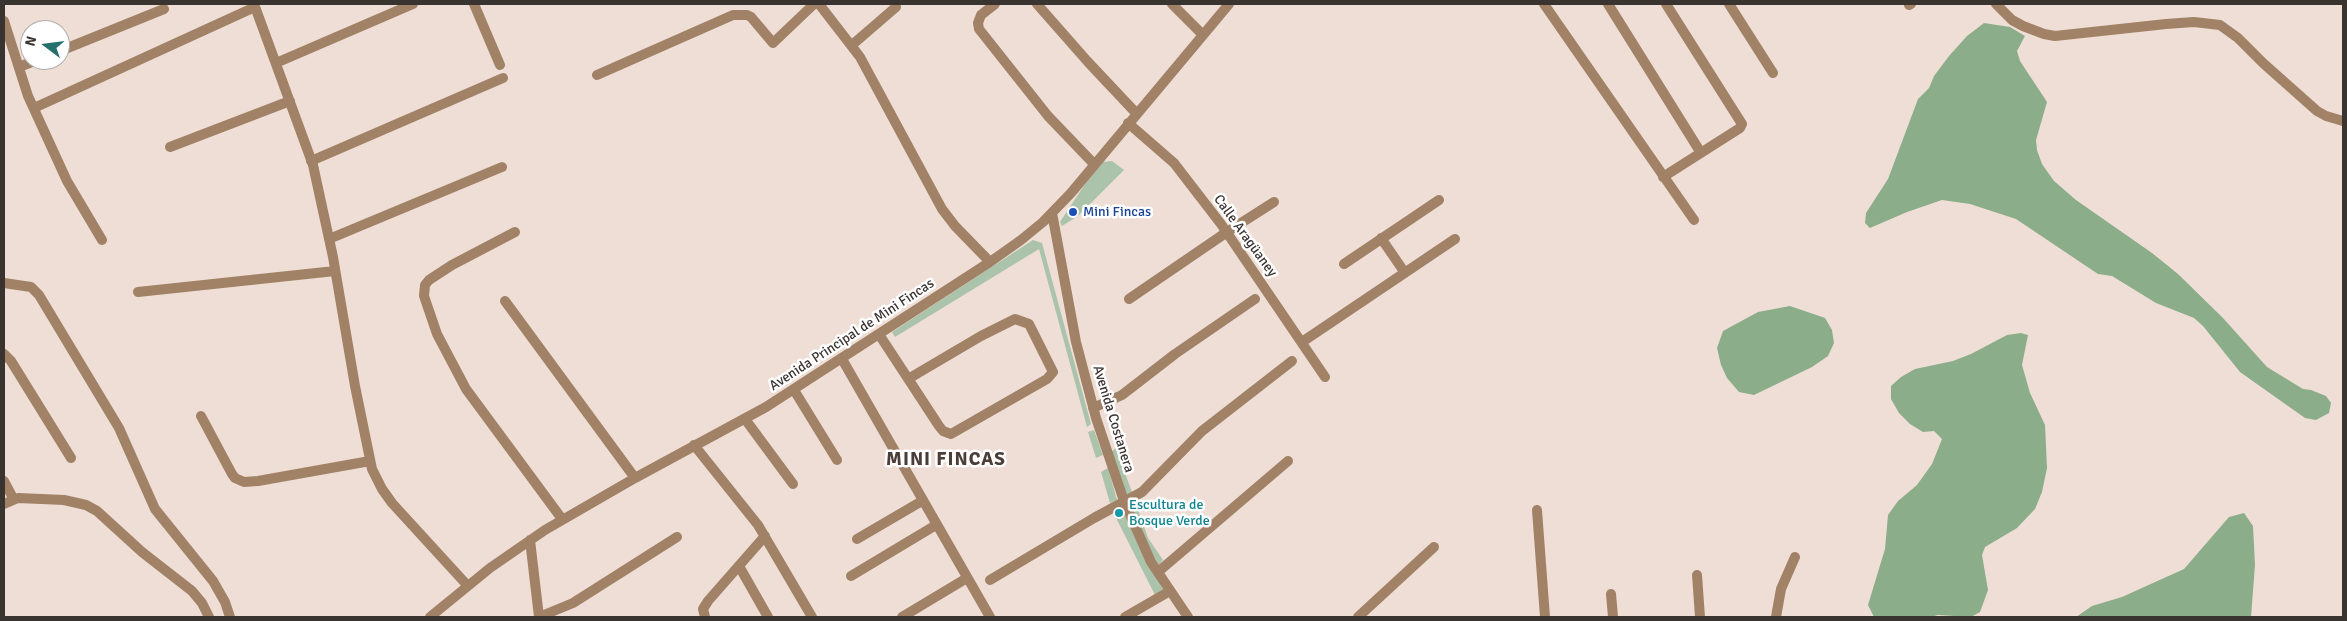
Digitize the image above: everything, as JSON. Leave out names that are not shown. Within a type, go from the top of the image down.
[{"type":"street","points":[[276,62],[413,4]]},
{"type":"street","points":[[474,4],[500,65]]},
{"type":"street","points":[[596,75],[734,15],[748,15],[751,17],[772,43],[814,4]]},
{"type":"street","points":[[819,4],[852,45],[916,158],[942,209],[955,226],[990,262]]},
{"type":"street","points":[[995,4],[981,15],[978,23],[979,29],[1048,116],[1094,164]]},
{"type":"street","points":[[1037,4],[1088,62],[1136,112]]},
{"type":"street","points":[[1172,4],[1202,34]]},
{"type":"street","name":"Avenida Principal de Mini Fincas","points":[[430,617],[467,585],[562,519],[694,445],[745,419],[794,390],[990,262],[1052,213],[1229,4]]},
{"type":"street","points":[[1544,4],[1694,220]]},
{"type":"street","points":[[1608,4],[1701,153]]},
{"type":"street","points":[[1663,177],[1740,128],[1742,121],[1666,4]]},
{"type":"street","points":[[1729,4],[1773,73]]},
{"type":"street","points":[[1996,4],[2008,16],[2023,26],[2055,36],[2175,23],[2220,25],[2238,38],[2316,111],[2343,121]]},
{"type":"street","points":[[34,108],[255,5],[311,160],[329,239],[370,461],[382,489],[467,585]]},
{"type":"street","points":[[852,45],[896,7]]},
{"type":"street","points":[[70,47],[164,9]]},
{"type":"street","points":[[4,21],[34,108],[67,181],[102,240]]},
{"type":"street","points":[[311,160],[503,78]]},
{"type":"street","points":[[170,147],[290,101]]},
{"type":"street","name":"Calle Aragüaney","points":[[1128,123],[1174,163],[1227,232],[1325,377]]},
{"type":"street","points":[[329,239],[502,167]]},
{"type":"street","points":[[1344,264],[1439,200]]},
{"type":"street","points":[[1129,299],[1274,202]]},
{"type":"street","name":"Avenida Costanera","points":[[1052,213],[1069,311],[1093,408],[1124,501],[1142,544],[1185,616]]},
{"type":"street","points":[[515,232],[452,265],[429,280],[425,285],[424,296],[440,341],[466,389],[562,519]]},
{"type":"street","points":[[1382,238],[1405,273]]},
{"type":"street","points":[[1302,342],[1455,239]]},
{"type":"street","points":[[138,292],[335,271]]},
{"type":"street","points":[[4,283],[30,287],[39,295],[119,428],[155,509],[214,581],[225,602],[230,617]]},
{"type":"street","points":[[1093,408],[1122,395],[1175,354],[1255,299]]},
{"type":"street","points":[[505,301],[635,478]]},
{"type":"street","points":[[879,334],[908,379],[939,426],[951,434],[1047,379],[1053,372],[1028,324],[1015,319],[981,336],[908,379]]},
{"type":"street","points":[[4,354],[71,458]]},
{"type":"street","points":[[842,358],[990,617]]},
{"type":"street","points":[[990,580],[1150,486],[1202,431],[1292,361]]},
{"type":"street","points":[[794,390],[837,460]]},
{"type":"street","points":[[201,416],[232,474],[235,478],[244,482],[370,461]]},
{"type":"street","points":[[745,419],[793,484]]},
{"type":"street","points":[[694,445],[765,536],[812,617]]},
{"type":"street","points":[[1158,572],[1288,461]]},
{"type":"street","points":[[4,481],[8,501],[64,500],[86,505],[97,511],[142,552],[192,592],[202,603],[208,617]]},
{"type":"street","points":[[856,538],[922,501]]},
{"type":"street","points":[[1537,510],[1545,617]]},
{"type":"street","points":[[851,576],[936,525]]},
{"type":"street","points":[[705,617],[703,609],[708,601],[765,536]]},
{"type":"street","points":[[530,540],[539,617],[573,603],[676,537]]},
{"type":"street","points":[[1358,617],[1434,547]]},
{"type":"street","points":[[1776,617],[1781,589],[1795,557]]},
{"type":"street","points":[[739,566],[768,617]]},
{"type":"street","points":[[1697,575],[1700,617]]},
{"type":"street","points":[[902,617],[967,578]]},
{"type":"street","points":[[1125,617],[1170,591]]},
{"type":"street","points":[[1611,594],[1613,617]]},
{"type":"green space","points":[[1984,23],[2010,27],[2025,36],[2017,51],[2020,61],[2047,102],[2036,140],[2042,164],[2054,181],[2076,200],[2152,253],[2178,274],[2223,318],[2267,367],[2303,389],[2326,396],[2331,403],[2329,413],[2316,420],[2305,418],[2240,372],[2203,326],[2194,318],[2156,303],[2112,276],[2098,274],[2016,219],[1970,204],[1942,200],[1907,212],[1870,228],[1865,223],[1866,213],[1888,179],[1918,99],[1929,88],[1934,76],[1949,56],[1967,36]]},
{"type":"green space","points":[[1112,161],[1124,170],[1078,216],[1062,226],[1060,222],[1085,184],[1103,162]]},
{"type":"green space","points":[[1033,240],[1042,243],[1091,424],[1087,427],[1039,249],[895,337],[892,332]]},
{"type":"green space","points":[[1790,306],[1825,318],[1832,330],[1834,343],[1828,356],[1812,367],[1754,395],[1739,392],[1727,378],[1721,365],[1717,348],[1723,331],[1758,312]]},
{"type":"green space","points":[[2021,333],[2028,335],[2022,365],[2030,393],[2045,425],[2047,468],[2042,492],[2035,509],[2017,528],[1985,547],[1982,555],[1988,590],[1980,612],[1971,617],[1938,615],[1930,617],[1874,617],[1868,605],[1885,549],[1888,515],[1898,501],[1917,485],[1932,464],[1942,439],[1934,431],[1923,432],[1910,424],[1899,413],[1891,399],[1891,386],[1901,377],[1915,369],[1953,361],[1971,354],[2007,335]]},
{"type":"green space","points":[[1094,430],[1103,455],[1096,458],[1088,432]]},
{"type":"green space","points":[[1116,448],[1133,495],[1127,498],[1111,452]]},
{"type":"green space","points":[[1108,468],[1117,500],[1110,503],[1101,472]]},
{"type":"green space","points":[[1135,501],[1148,538],[1163,560],[1159,565],[1144,542],[1129,505]]},
{"type":"green space","points":[[1120,506],[1164,591],[1156,597],[1112,510]]},
{"type":"green space","points":[[2244,513],[2253,526],[2255,565],[2251,617],[2076,617],[2092,606],[2122,597],[2184,569],[2229,517]]},
{"type":"place","name":"Mini Fincas","points":[[1073,212]]},
{"type":"place","name":"Escultura de Bosque Verde","points":[[1119,513]]},
{"type":"district","name":"MINI FINCAS","points":[[946,460]]}]
